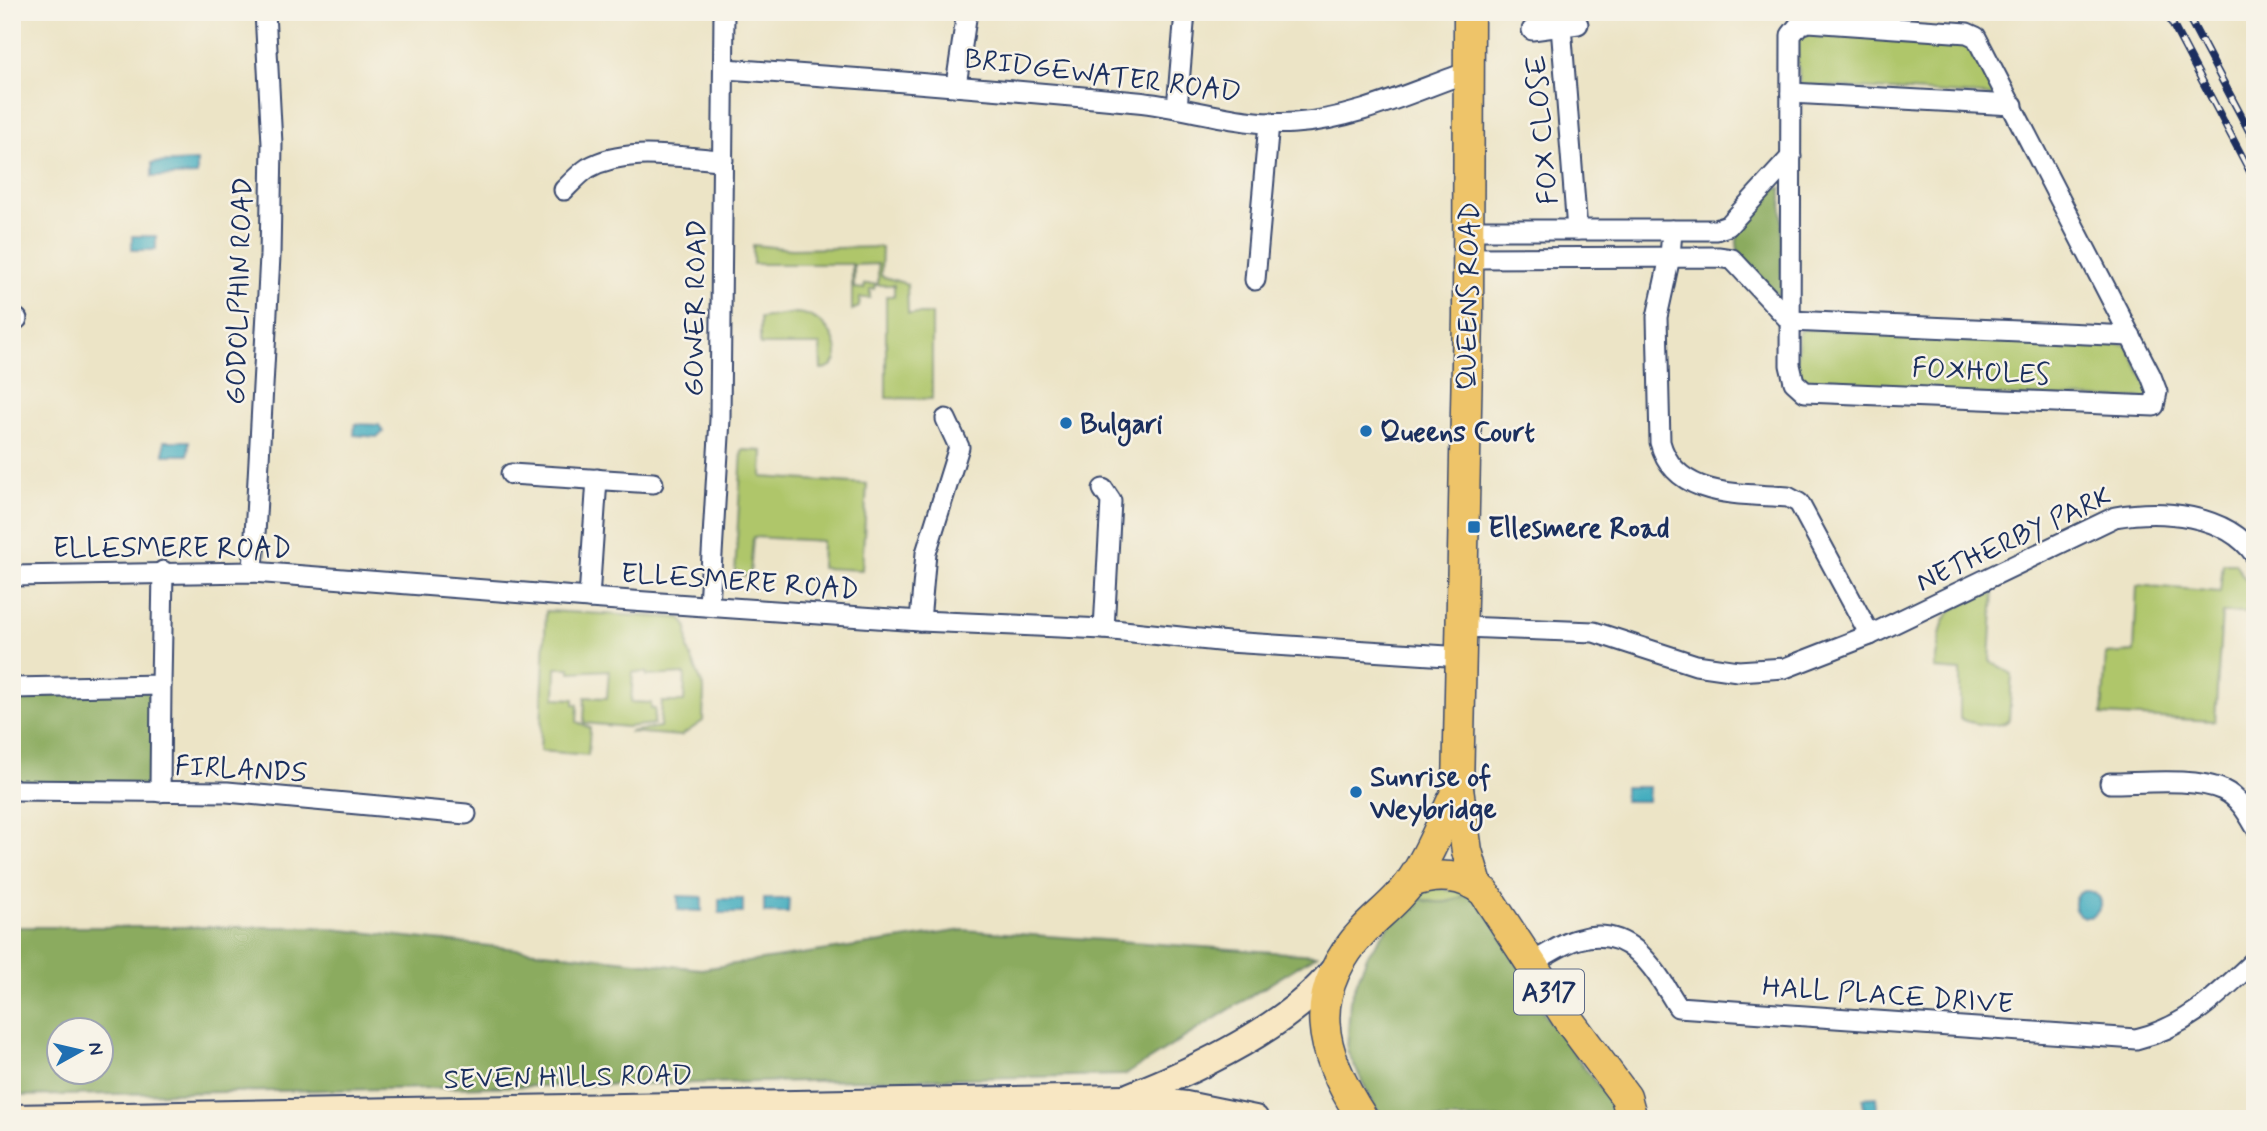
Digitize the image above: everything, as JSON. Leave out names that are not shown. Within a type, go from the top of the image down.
[{"type":"main road","name":"QUEENS ROAD","points":[[1458,789],[1463,657],[1469,12]]},
{"type":"main road","name":"A317","points":[[1363,1119],[1338,1080],[1326,1046],[1325,1001],[1332,972],[1362,932],[1412,882],[1458,789]]},
{"type":"main road","name":"A317","points":[[1458,789],[1467,850],[1477,885],[1492,902],[1530,964],[1629,1108],[1647,1119]]},
{"type":"main road","points":[[1412,882],[1448,876],[1477,885]]},
{"type":"main road","name":"SEVEN HILLS ROAD","points":[[1125,1098],[1207,1065],[1315,994],[1332,972]]},
{"type":"main road","name":"SEVEN HILLS ROAD","points":[[12,1118],[1125,1098],[1186,1105],[1255,1119]]},
{"type":"street","name":"GODOLPHIN ROAD","points":[[253,572],[270,256],[272,144],[265,12]]},
{"type":"street","name":"GOWER ROAD","points":[[709,605],[720,419],[724,12]]},
{"type":"street","points":[[956,85],[967,12]]},
{"type":"street","points":[[1177,108],[1185,12]]},
{"type":"street","name":"FOXHOLES","points":[[1809,22],[1967,33],[1976,37],[2131,336],[2157,392],[2154,407],[1805,392],[1794,382],[1790,365],[1791,93],[1791,35],[1799,25],[1809,22]]},
{"type":"street","name":"FOX CLOSE","points":[[1532,30],[1570,25],[1577,230]]},
{"type":"street","name":"BRIDGEWATER ROAD","points":[[724,69],[956,85],[1177,108],[1269,123],[1297,124],[1329,117],[1468,72]]},
{"type":"street","points":[[1791,93],[2013,104]]},
{"type":"street","points":[[1255,280],[1269,123]]},
{"type":"street","points":[[564,190],[586,169],[605,160],[633,156],[723,160]]},
{"type":"street","points":[[1468,244],[1577,230],[1716,230],[1728,226],[1791,157]]},
{"type":"street","points":[[1672,230],[1670,257],[1657,317],[1660,442],[1663,453],[1682,479],[1691,484],[1707,489],[1788,497],[1799,503],[1870,635]]},
{"type":"street","points":[[1468,244],[1732,260],[1790,321]]},
{"type":"street","name":"FOXHOLES","points":[[1790,321],[2131,336]]},
{"type":"street","points":[[920,621],[926,553],[959,447],[946,419]]},
{"type":"street","points":[[511,474],[653,483]]},
{"type":"street","points":[[589,598],[597,479]]},
{"type":"street","points":[[1103,489],[1111,501],[1104,629]]},
{"type":"street","name":"NETHERBY PARK","points":[[1463,626],[1594,632],[1696,665],[1738,671],[1784,668],[1870,635],[2115,517],[2160,511],[2207,523],[2231,533],[2255,555]]},
{"type":"street","name":"ELLESMERE ROAD","points":[[12,576],[163,571],[253,572],[920,621],[1104,629],[1228,642],[1463,657]]},
{"type":"street","points":[[160,792],[163,571]]},
{"type":"street","points":[[12,688],[161,685]]},
{"type":"street","points":[[2110,783],[2202,784],[2224,790],[2244,807],[2255,826]]},
{"type":"street","name":"FIRLANDS","points":[[12,790],[227,792],[466,814]]},
{"type":"street","name":"HALL PLACE DRIVE","points":[[1530,964],[1578,939],[1604,936],[1630,943],[1652,964],[1678,1007],[2136,1039],[2166,1032],[2214,998],[2255,960]]},
{"type":"green space","points":[[1809,31],[1966,42],[1973,47],[1997,96],[1800,85],[1796,39]]},
{"type":"green space","points":[[1777,187],[1782,188],[1782,299],[1743,261],[1737,239],[1750,213]]},
{"type":"green space","points":[[753,245],[792,249],[882,247],[881,276],[907,284],[908,314],[932,314],[932,399],[886,398],[886,296],[894,296],[894,285],[875,285],[874,289],[870,289],[870,298],[860,298],[859,307],[852,310],[852,264],[753,264]],"holes":[[[878,264],[878,284],[865,284],[864,289],[854,288],[854,265]]]},
{"type":"green space","points":[[796,313],[820,322],[829,331],[837,351],[836,360],[830,366],[821,369],[820,345],[760,345],[760,318]]},
{"type":"green space","points":[[1805,329],[2127,345],[2151,393],[2149,399],[1817,392],[1796,373],[1799,331]]},
{"type":"green space","points":[[742,450],[763,451],[762,477],[867,484],[862,570],[821,568],[822,541],[753,537],[750,576],[735,575]]},
{"type":"green space","points":[[2223,563],[2235,563],[2255,595],[2255,613],[2222,613],[2215,721],[2102,715],[2106,654],[2134,652],[2137,585],[2220,592]]},
{"type":"green space","points":[[1994,591],[1990,661],[2012,674],[2009,720],[1999,725],[1978,724],[1960,719],[1960,671],[1934,669],[1940,635],[1947,616],[1962,605]]},
{"type":"green space","points":[[546,611],[681,618],[687,626],[688,649],[704,689],[703,721],[681,736],[629,732],[660,727],[662,702],[684,702],[685,674],[647,676],[647,673],[633,672],[631,702],[651,703],[651,709],[655,709],[654,724],[627,727],[584,723],[585,697],[607,698],[609,670],[570,672],[570,668],[556,668],[555,698],[574,699],[574,704],[578,705],[577,722],[590,728],[588,755],[540,751]]},
{"type":"green space","points":[[161,685],[160,792],[12,790],[12,688]]},
{"type":"green space","points":[[1421,887],[1470,891],[1456,899],[1434,902],[1411,895]]},
{"type":"green space","points":[[1470,891],[1501,934],[1545,1015],[1614,1107],[1616,1119],[1392,1119],[1376,1109],[1347,1051],[1350,1000],[1367,956],[1411,895],[1427,901],[1442,902],[1456,899]]},
{"type":"green space","points":[[12,927],[315,927],[701,969],[963,930],[1316,955],[1125,1075],[12,1096]]},
{"type":"water","points":[[197,161],[197,175],[152,177],[152,163]]},
{"type":"water","points":[[132,236],[156,236],[156,250],[132,250]]},
{"type":"water","points":[[355,424],[379,425],[383,432],[378,437],[354,435]]},
{"type":"water","points":[[164,441],[189,441],[188,455],[164,455]]},
{"type":"water","points":[[1624,787],[1649,787],[1648,801],[1624,801]]},
{"type":"water","points":[[2087,891],[2096,895],[2100,904],[2096,913],[2087,917],[2078,913],[2074,904],[2078,895]]},
{"type":"water","points":[[678,896],[702,897],[702,911],[678,910]]},
{"type":"water","points":[[719,899],[743,899],[743,913],[719,913]]},
{"type":"water","points":[[764,899],[789,899],[788,913],[764,913]]},
{"type":"water","points":[[1876,1097],[1878,1119],[1864,1119],[1863,1098]]},
{"type":"railway","points":[[2166,12],[2255,181]]},
{"type":"railway","points":[[2186,12],[2255,142]]},
{"type":"place","name":"Bulgari","points":[[1066,423]]},
{"type":"place","name":"Queens Court","points":[[1366,431]]},
{"type":"place","name":"Ellesmere Road","points":[[1474,527]]},
{"type":"place","name":"Sunrise of Weybridge","points":[[1356,792]]}]
